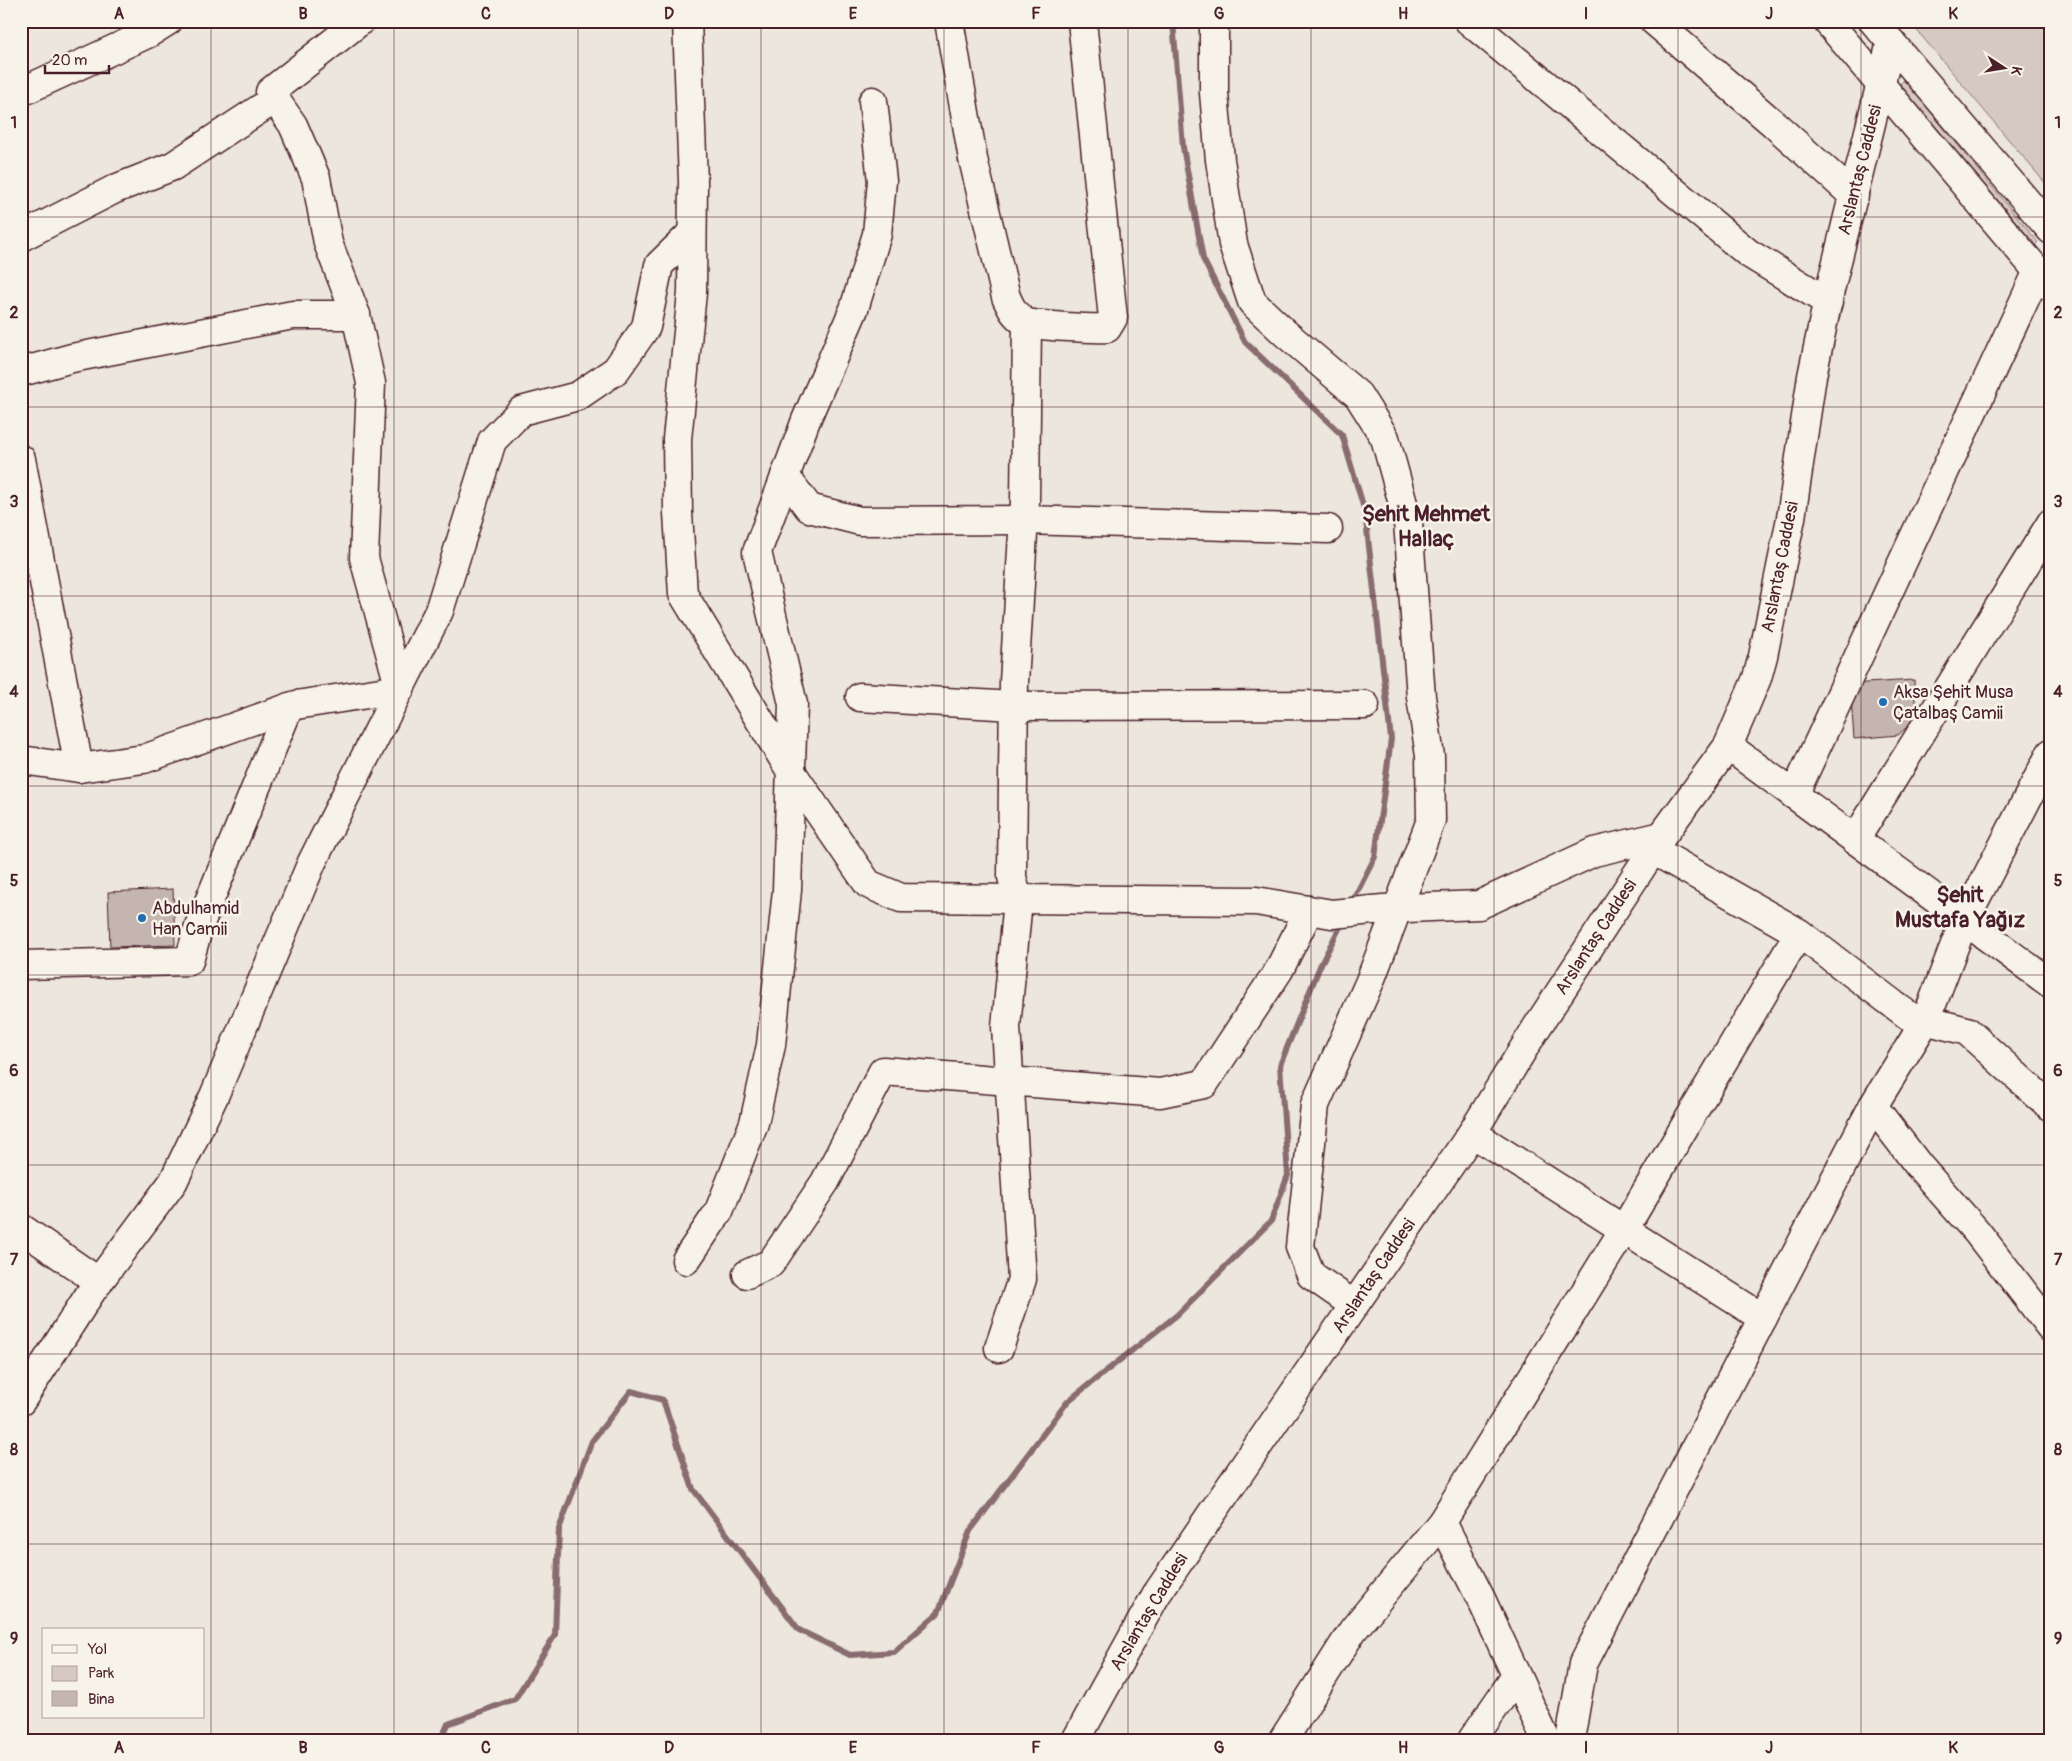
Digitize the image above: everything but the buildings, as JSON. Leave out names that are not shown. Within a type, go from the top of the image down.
[{"type":"street","points":[[21,92],[149,33],[168,21]]},
{"type":"street","points":[[360,21],[270,92],[293,125],[316,178],[328,243],[356,315],[371,383],[364,558],[400,689]]},
{"type":"street","points":[[687,21],[692,293],[677,439],[678,513],[684,594],[792,773],[868,884],[901,898],[1256,901],[1320,912],[1480,905],[1594,852],[1658,843],[1799,933],[1909,1016],[1967,1031],[2051,1108]]},
{"type":"street","points":[[949,21],[973,159],[1003,288],[1014,313],[1027,323],[1087,329],[1107,328],[1114,318],[1082,21]]},
{"type":"street","points":[[1214,21],[1214,93],[1220,160],[1233,244],[1252,302],[1285,333],[1358,395],[1385,438],[1408,522],[1421,698],[1430,756],[1431,820],[1390,909],[1370,981],[1316,1105],[1300,1247],[1311,1275],[1354,1305]]},
{"type":"street","points":[[1469,21],[1748,253],[1828,302]]},
{"type":"street","points":[[1654,21],[1774,124],[1854,196]]},
{"type":"street","points":[[1794,796],[2044,279],[1827,21]]},
{"type":"street","points":[[1872,21],[2051,230]]},
{"type":"street","name":"Arslantaş Caddesi","points":[[1076,1740],[1156,1595],[1472,1133],[1535,1030],[1658,843],[1728,746],[1757,678],[1769,631],[1791,518],[1806,405],[1828,302],[1891,42]]},
{"type":"street","points":[[21,237],[116,190],[173,166],[275,99]]},
{"type":"street","points":[[686,1260],[719,1211],[756,1113],[771,1045],[787,890],[793,704],[757,552],[806,420],[854,310],[877,234],[882,181],[873,101]]},
{"type":"street","points":[[21,1401],[99,1282],[173,1182],[214,1096],[312,862],[439,611],[492,441],[521,411],[578,396],[616,370],[646,327],[659,265],[692,233]]},
{"type":"street","points":[[21,372],[72,358],[293,314],[356,315]]},
{"type":"street","points":[[999,1348],[1022,1279],[1006,1027],[1018,900],[1012,877],[1014,706],[1024,520],[1027,323]]},
{"type":"street","points":[[21,459],[79,768]]},
{"type":"street","points":[[785,476],[809,508],[860,521],[1024,520],[1328,529]]},
{"type":"street","points":[[1855,840],[2051,523]]},
{"type":"street","points":[[21,760],[79,768],[144,759],[289,707],[400,689]]},
{"type":"street","points":[[860,697],[1014,706],[1365,705]]},
{"type":"street","points":[[21,965],[189,961],[199,926],[289,707]]},
{"type":"street","points":[[1728,746],[2051,984]]},
{"type":"street","points":[[1570,1740],[1583,1664],[1873,1106],[1926,1020],[1964,921],[2051,753]]},
{"type":"street","points":[[747,1274],[770,1264],[825,1182],[883,1071],[1160,1093],[1204,1084],[1320,912]]},
{"type":"street","points":[[1283,1740],[1353,1630],[1442,1522],[1623,1231],[1799,933]]},
{"type":"street","points":[[1873,1106],[1919,1166],[1977,1232],[2051,1328]]},
{"type":"street","points":[[1472,1133],[1623,1231],[1763,1318]]},
{"type":"street","points":[[21,1228],[99,1282]]},
{"type":"street","points":[[1442,1522],[1482,1601],[1546,1740]]},
{"type":"street","points":[[1472,1740],[1516,1676]]},
{"type":"green space","points":[[1909,21],[2051,21],[2051,190]]},
{"type":"green space","points":[[1904,80],[2038,242],[2033,247],[1900,84]]},
{"type":"waterway","points":[[1173,21],[1183,147],[1203,259],[1245,342],[1342,435],[1365,512],[1391,739],[1375,857],[1350,906]]},
{"type":"waterway","points":[[441,1740],[448,1724],[515,1699],[555,1635],[559,1529],[592,1441],[631,1391],[663,1400],[693,1489],[799,1630],[850,1655],[894,1652],[938,1613],[970,1531],[1068,1401],[1177,1315],[1271,1221],[1288,1175],[1280,1065],[1320,966],[1343,921]]},
{"type":"place","name":"Aksa Şehit Musa Çatalbaş Camii","points":[[1883,702]]},
{"type":"place","name":"Abdulhamid Han Camii","points":[[142,918]]},
{"type":"district","name":"Şehit Mehmet Hallaç","points":[[1426,526]]},
{"type":"district","name":"Şehit Mustafa Yağız","points":[[1960,908]]}]
